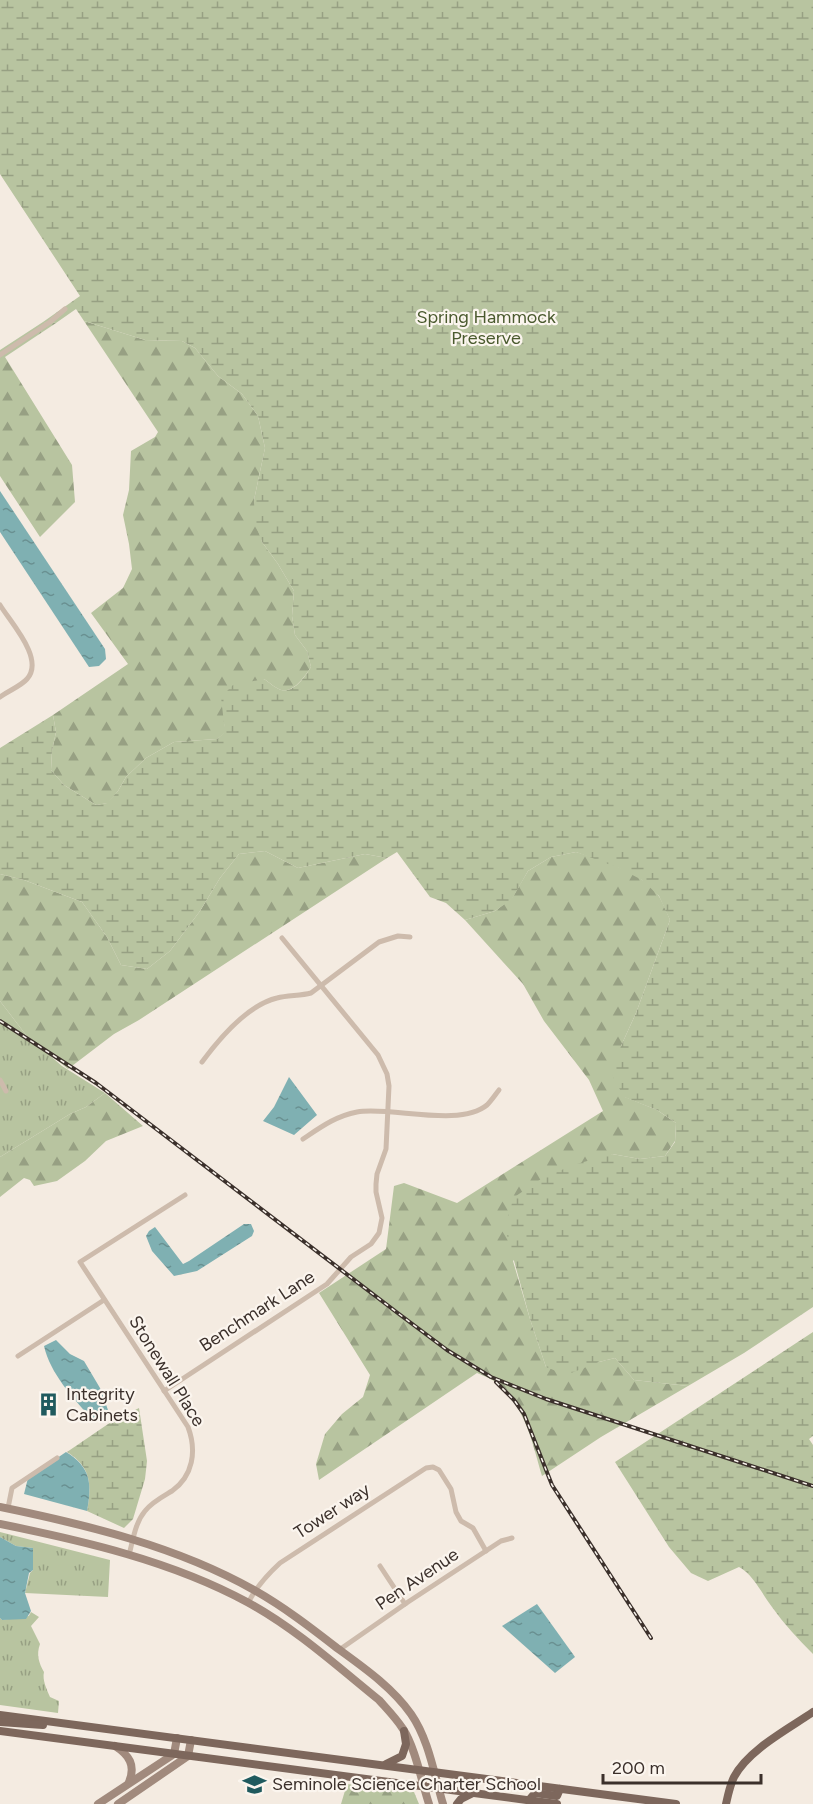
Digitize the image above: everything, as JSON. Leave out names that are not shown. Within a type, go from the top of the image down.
[{"type":"main road","points":[[4,1508],[55,1518],[133,1539],[190,1560],[255,1591],[290,1612],[395,1694],[412,1716],[425,1743],[436,1772],[443,1804]]},
{"type":"main road","points":[[0,1524],[50,1534],[184,1572],[248,1603],[296,1634],[379,1700],[404,1731],[420,1771],[429,1804]]},
{"type":"main road","points":[[296,1634],[326,1653],[331,1654],[339,1650]]},
{"type":"main road","points":[[726,1804],[734,1778],[742,1764],[813,1712]]},
{"type":"main road","points":[[0,1715],[676,1804]]},
{"type":"main road","points":[[0,1722],[48,1726],[62,1723]]},
{"type":"main road","points":[[0,1731],[557,1804]]},
{"type":"main road","points":[[382,1766],[402,1756],[406,1744],[404,1731]]},
{"type":"main road","points":[[98,1804],[174,1754],[177,1738]]},
{"type":"main road","points":[[118,1804],[188,1756],[191,1740]]},
{"type":"main road","points":[[115,1746],[124,1752],[132,1765],[128,1784]]},
{"type":"main road","points":[[529,1800],[535,1793],[557,1796],[560,1789]]},
{"type":"main road","points":[[457,1804],[461,1799],[474,1793]]},
{"type":"street","points":[[0,355],[50,322],[65,309]]},
{"type":"street","points":[[0,605],[32,654],[33,665],[27,679],[0,697]]},
{"type":"street","points":[[201,1062],[222,1036],[259,1006],[279,997],[311,993],[379,942],[398,936],[410,937]]},
{"type":"street","name":"Benchmark Lane","points":[[164,1391],[327,1284],[351,1257],[375,1240],[381,1228],[382,1218],[375,1184],[386,1149],[389,1112],[387,1074],[378,1054],[282,938]]},
{"type":"street","points":[[0,1080],[6,1091]]},
{"type":"street","points":[[303,1138],[341,1116],[361,1112],[434,1115],[466,1113],[486,1106],[499,1090]]},
{"type":"street","name":"Stonewall Place","points":[[129,1555],[138,1521],[144,1512],[182,1482],[188,1473],[194,1450],[193,1440],[188,1427],[80,1262],[185,1195]]},
{"type":"street","points":[[18,1356],[104,1300]]},
{"type":"street","points":[[4,1508],[12,1488],[57,1458]]},
{"type":"street","name":"Tower way","points":[[248,1603],[269,1573],[280,1563],[426,1468],[433,1467],[439,1470],[451,1489],[456,1512],[461,1521],[473,1528],[486,1551]]},
{"type":"street","name":"Pen Avenue","points":[[339,1650],[501,1541],[512,1538]]},
{"type":"street","points":[[380,1566],[405,1604]]},
{"type":"green space","name":"Spring Hammock Preserve","points":[[0,0],[813,0],[813,1307],[744,1353],[688,1386],[634,1380],[615,1358],[566,1375],[546,1367],[505,1228],[513,1198],[541,1179],[573,1165],[612,1154],[640,1159],[665,1156],[675,1142],[676,1123],[657,1110],[624,1097],[612,1075],[670,920],[659,896],[642,880],[619,868],[576,852],[551,857],[528,871],[512,899],[495,911],[465,920],[446,903],[430,897],[397,852],[387,858],[365,854],[298,868],[265,851],[239,854],[170,951],[147,969],[121,965],[107,937],[82,902],[24,880],[0,874],[0,748],[53,715],[56,732],[51,770],[64,785],[96,805],[107,803],[118,791],[126,777],[146,758],[174,742],[217,739],[225,732],[221,697],[233,685],[264,679],[281,690],[291,689],[299,683],[311,667],[307,651],[295,635],[292,616],[294,591],[262,542],[255,523],[254,500],[265,448],[258,416],[242,394],[218,376],[195,348],[182,341],[145,340],[84,321],[76,309],[56,323],[43,322],[80,296],[0,174]]},
{"type":"green space","points":[[84,321],[145,340],[182,341],[195,348],[218,376],[242,394],[258,416],[265,448],[254,500],[262,542],[294,591],[292,616],[295,635],[307,651],[311,667],[299,683],[290,689],[281,690],[264,679],[224,722],[226,732],[217,739],[174,742],[146,758],[126,777],[108,803],[96,805],[64,785],[51,770],[56,732],[53,715],[128,664],[91,613],[123,588],[132,569],[123,515],[129,490],[131,451],[155,437],[158,432]]},
{"type":"green space","points":[[43,322],[56,323],[5,357],[72,465],[75,502],[40,537],[0,476],[0,350]]},
{"type":"green space","points":[[265,851],[298,868],[365,854],[387,858],[114,1034],[68,1069],[26,1035],[0,1001],[0,874],[24,880],[82,902],[107,937],[121,965],[147,969],[170,951],[239,854]]},
{"type":"green space","points":[[576,852],[622,869],[644,881],[660,898],[670,920],[636,1013],[621,1046],[625,1097],[657,1110],[676,1123],[675,1141],[665,1156],[640,1159],[612,1154],[513,1261],[546,1367],[599,1362],[615,1358],[634,1380],[688,1386],[601,1437],[542,1476],[522,1415],[498,1384],[477,1373],[319,1480],[316,1464],[325,1434],[342,1414],[363,1397],[370,1375],[319,1293],[386,1249],[394,1186],[404,1183],[457,1203],[603,1111],[589,1080],[544,1021],[523,984],[465,920],[495,911],[512,898],[528,871],[551,857]]},
{"type":"green space","points":[[0,1001],[26,1035],[62,1066],[105,1093],[86,1107],[70,1114],[0,1157]]},
{"type":"green space","points":[[105,1093],[143,1126],[106,1141],[85,1161],[57,1181],[34,1186],[30,1180],[24,1178],[0,1197],[0,1157],[70,1114],[86,1107]]},
{"type":"green space","points":[[813,1332],[813,1436],[809,1439],[813,1445],[813,1654],[781,1619],[744,1570],[739,1567],[708,1581],[691,1573],[669,1547],[615,1462]]},
{"type":"green space","points":[[139,1408],[147,1461],[145,1479],[133,1519],[124,1528],[87,1511],[88,1477],[81,1464],[67,1452],[111,1422]]},
{"type":"green space","points":[[0,1532],[110,1560],[108,1597],[25,1593],[30,1573],[33,1570],[33,1548],[16,1546],[0,1537]]},
{"type":"green space","points":[[31,1612],[39,1617],[31,1626],[40,1644],[38,1652],[46,1688],[50,1697],[59,1701],[58,1713],[0,1705],[0,1618],[2,1620],[29,1616]]},
{"type":"green space","points":[[347,1784],[414,1792],[419,1804],[341,1804]]},
{"type":"water","points":[[0,491],[105,649],[106,659],[99,666],[89,667],[0,532]]},
{"type":"water","points":[[289,1077],[317,1115],[294,1135],[263,1121],[274,1107]]},
{"type":"water","points":[[244,1224],[251,1224],[254,1231],[252,1236],[197,1271],[174,1276],[152,1251],[146,1236],[155,1227],[183,1264]]},
{"type":"water","points":[[56,1340],[70,1354],[84,1361],[100,1388],[108,1410],[105,1417],[91,1418],[70,1394],[51,1366],[44,1346]]},
{"type":"water","points":[[66,1452],[81,1464],[88,1477],[87,1511],[24,1494],[28,1478]]},
{"type":"water","points":[[0,1537],[16,1546],[33,1548],[33,1570],[29,1573],[25,1593],[31,1611],[26,1619],[2,1620],[0,1618]]},
{"type":"water","points":[[537,1604],[575,1657],[555,1673],[502,1626]]},
{"type":"railway","points":[[0,1021],[96,1083],[447,1350],[491,1377],[546,1399],[813,1486]]},
{"type":"railway","points":[[496,1382],[524,1414],[552,1485],[651,1638]]},
{"type":"place","name":"Integrity Cabinets","points":[[48,1404]]},
{"type":"place","name":"Seminole Science Charter School","points":[[254,1784]]}]
